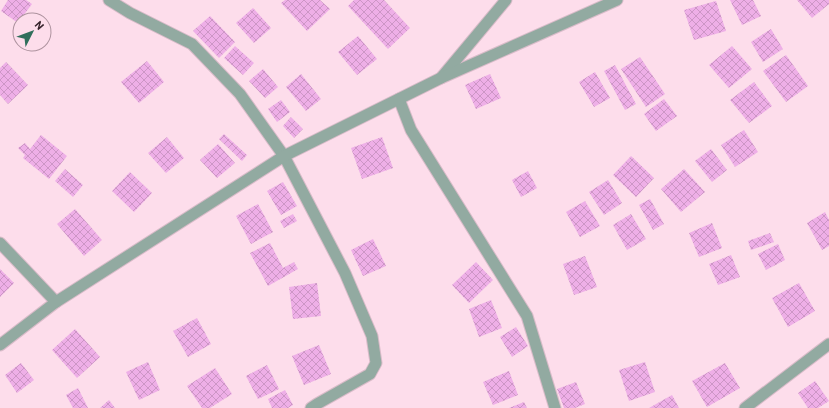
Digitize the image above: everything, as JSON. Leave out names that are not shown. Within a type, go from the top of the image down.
[{"type":"street","points":[[109,0],[130,13],[192,44],[240,94],[284,156],[345,273],[372,336],[376,363],[370,374],[311,408]]},
{"type":"street","points":[[441,78],[506,0]]},
{"type":"street","points":[[0,345],[56,302],[284,156],[441,78],[617,0]]},
{"type":"street","points":[[399,99],[411,130],[526,316],[555,408]]},
{"type":"street","points":[[0,243],[56,302]]},
{"type":"street","points":[[745,408],[829,344]]},
{"type":"building","points":[[8,0],[26,0],[32,4],[26,12],[12,12],[12,19],[1,11]]},
{"type":"building","points":[[285,0],[320,0],[330,9],[307,31],[281,3]]},
{"type":"building","points":[[354,0],[384,0],[410,28],[388,49],[348,6]]},
{"type":"building","points":[[730,0],[753,0],[761,16],[742,25]]},
{"type":"building","points":[[797,0],[829,0],[829,4],[812,18]]},
{"type":"building","points":[[716,1],[726,31],[694,40],[684,10]]},
{"type":"building","points":[[253,8],[271,28],[254,43],[236,23]]},
{"type":"building","points":[[210,16],[235,42],[219,58],[193,31]]},
{"type":"building","points":[[771,29],[783,49],[763,62],[751,42]]},
{"type":"building","points":[[358,36],[377,59],[357,75],[338,52]]},
{"type":"building","points":[[235,46],[254,63],[243,75],[224,58]]},
{"type":"building","points":[[732,46],[752,69],[729,88],[709,65]]},
{"type":"building","points":[[786,55],[808,86],[786,102],[763,71]]},
{"type":"building","points":[[640,57],[665,94],[646,107],[621,69]]},
{"type":"building","points":[[147,61],[164,82],[139,103],[121,82]]},
{"type":"building","points":[[6,62],[28,85],[8,104],[0,95],[0,68]]},
{"type":"building","points":[[615,65],[636,104],[625,110],[604,71]]},
{"type":"building","points":[[263,69],[278,87],[265,98],[249,81]]},
{"type":"building","points":[[595,72],[610,98],[594,107],[579,82]]},
{"type":"building","points":[[301,74],[321,99],[306,111],[286,87]]},
{"type":"building","points":[[490,74],[501,98],[476,109],[465,85]]},
{"type":"building","points":[[754,82],[772,106],[749,123],[730,100]]},
{"type":"building","points":[[664,99],[677,116],[656,131],[644,114]]},
{"type":"building","points":[[281,100],[290,112],[277,122],[268,109]]},
{"type":"building","points":[[291,117],[303,129],[294,138],[283,126]]},
{"type":"building","points":[[744,130],[758,152],[735,167],[721,145]]},
{"type":"building","points":[[224,134],[247,155],[242,161],[219,139]]},
{"type":"building","points":[[41,135],[67,156],[49,179],[23,158],[25,155],[18,148],[25,143],[30,149]]},
{"type":"building","points":[[167,137],[184,158],[166,173],[148,153]]},
{"type":"building","points":[[382,137],[393,168],[362,179],[351,148]]},
{"type":"building","points":[[218,144],[235,163],[217,178],[200,160]]},
{"type":"building","points":[[711,149],[727,170],[712,182],[695,161]]},
{"type":"building","points":[[631,156],[654,178],[636,197],[613,175]]},
{"type":"building","points":[[65,169],[83,185],[73,197],[55,181]]},
{"type":"building","points":[[684,169],[705,192],[681,212],[661,189]]},
{"type":"building","points":[[528,171],[537,188],[521,197],[512,180]]},
{"type":"building","points":[[130,172],[152,193],[134,212],[112,191]]},
{"type":"building","points":[[608,180],[622,203],[604,215],[589,192]]},
{"type":"building","points":[[283,182],[297,206],[281,215],[267,191]]},
{"type":"building","points":[[650,199],[664,224],[653,230],[639,205]]},
{"type":"building","points":[[585,201],[600,226],[580,237],[566,212]]},
{"type":"building","points":[[258,204],[273,232],[251,244],[236,216]]},
{"type":"building","points":[[75,209],[102,240],[84,256],[57,224]]},
{"type":"building","points":[[825,212],[829,220],[829,246],[822,250],[807,223]]},
{"type":"building","points":[[293,214],[297,221],[284,228],[280,221]]},
{"type":"building","points":[[631,214],[646,239],[627,250],[613,225]]},
{"type":"building","points":[[712,223],[722,248],[699,257],[689,233]]},
{"type":"building","points":[[770,233],[774,242],[751,250],[748,241]]},
{"type":"building","points":[[373,239],[386,266],[363,276],[351,250]]},
{"type":"building","points":[[270,243],[283,268],[294,262],[298,269],[268,286],[250,253]]},
{"type":"building","points":[[778,244],[785,260],[766,270],[758,254]]},
{"type":"building","points":[[731,255],[740,277],[718,285],[709,264]]},
{"type":"building","points":[[585,256],[597,287],[574,295],[563,264]]},
{"type":"building","points":[[476,262],[493,280],[469,303],[452,285]]},
{"type":"building","points":[[0,269],[14,283],[0,297]]},
{"type":"building","points":[[317,283],[321,316],[293,319],[289,287]]},
{"type":"building","points":[[799,283],[815,311],[788,327],[772,298]]},
{"type":"building","points":[[491,300],[502,328],[479,337],[469,309]]},
{"type":"building","points":[[197,318],[211,344],[188,357],[173,331]]},
{"type":"building","points":[[516,327],[528,346],[512,357],[500,337]]},
{"type":"building","points":[[75,329],[100,357],[77,378],[52,350]]},
{"type":"building","points":[[319,345],[331,374],[304,385],[292,356]]},
{"type":"building","points":[[148,362],[160,390],[139,400],[126,372]]},
{"type":"building","points":[[645,362],[655,392],[629,401],[619,370]]},
{"type":"building","points":[[21,363],[34,380],[17,393],[5,375]]},
{"type":"building","points":[[725,363],[740,388],[707,407],[692,381]]},
{"type":"building","points":[[267,365],[279,389],[258,399],[246,376]]},
{"type":"building","points":[[215,368],[232,394],[210,408],[202,408],[187,386]]},
{"type":"building","points":[[509,371],[518,395],[493,405],[483,382]]},
{"type":"building","points":[[815,381],[829,401],[818,408],[808,408],[798,393]]},
{"type":"building","points":[[576,382],[585,404],[575,408],[564,408],[557,389]]},
{"type":"building","points":[[78,388],[88,408],[73,408],[66,395]]},
{"type":"building","points":[[285,390],[293,405],[288,408],[272,408],[268,399]]},
{"type":"building","points":[[672,395],[679,408],[649,408]]},
{"type":"building","points":[[109,400],[115,408],[100,408]]},
{"type":"building","points":[[524,402],[527,408],[509,408]]}]
